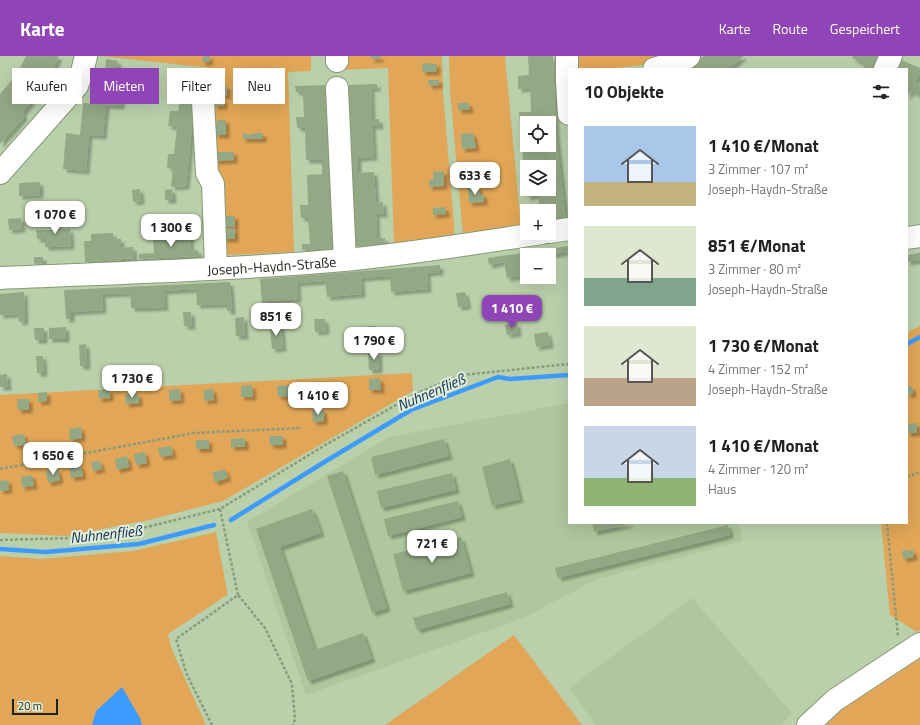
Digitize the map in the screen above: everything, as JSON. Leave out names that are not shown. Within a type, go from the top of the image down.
[{"type":"street","points":[[0,173],[77,86],[86,56]]},
{"type":"street","points":[[566,56],[568,81]]},
{"type":"street","points":[[886,68],[892,56]]},
{"type":"street","points":[[659,68],[686,62]]},
{"type":"street","points":[[337,88],[345,260]]},
{"type":"street","points":[[203,104],[207,173],[213,184],[216,268]]},
{"type":"street","points":[[556,231],[568,229]]},
{"type":"street","name":"Joseph-Haydn-Straße","points":[[0,278],[216,268],[345,260],[520,236]]},
{"type":"street","points":[[908,238],[920,236]]},
{"type":"street","points":[[808,725],[835,700],[920,644]]},
{"type":"path","points":[[0,540],[71,538],[147,527],[220,509],[327,444],[419,392],[463,375],[568,364]]},
{"type":"path","points":[[0,469],[194,433],[302,428]]},
{"type":"path","points":[[908,478],[920,472]]},
{"type":"path","points":[[220,509],[238,595],[266,628],[292,684],[295,719],[293,725]]},
{"type":"path","points":[[887,524],[898,641]]},
{"type":"path","points":[[212,725],[187,675],[176,639],[238,595]]},
{"type":"shaded area","points":[[100,56],[311,56],[311,71],[288,72],[294,252],[226,255],[214,177],[212,104],[225,104],[225,68],[211,68]]},
{"type":"shaded area","points":[[341,56],[442,56],[443,91],[455,237],[394,245],[388,68],[341,70]]},
{"type":"shaded area","points":[[449,56],[505,56],[520,227],[463,235],[450,91]]},
{"type":"shaded area","points":[[573,56],[662,56],[642,65],[617,68],[574,68]]},
{"type":"shaded area","points":[[920,326],[920,630],[917,632],[890,615],[881,524],[908,524],[908,332]]},
{"type":"shaded area","points":[[412,373],[413,391],[223,501],[149,520],[66,536],[0,533],[0,395]]},
{"type":"shaded area","points":[[568,403],[568,524],[738,524],[743,541],[597,579],[521,619],[306,695],[247,522],[389,437]]},
{"type":"shaded area","points":[[216,532],[227,595],[168,634],[172,650],[206,725],[0,725],[0,556],[41,559],[133,551]]},
{"type":"shaded area","points":[[692,598],[792,713],[781,725],[596,725],[569,688]]},
{"type":"shaded area","points":[[514,635],[582,725],[385,725]]},
{"type":"shaded area","points":[[920,658],[920,725],[826,725],[843,709]]},
{"type":"water","points":[[122,687],[140,718],[142,725],[92,725],[96,711]]},
{"type":"building","points":[[26,56],[59,56],[54,68],[20,68]]},
{"type":"building","points":[[203,56],[210,56],[209,62],[202,62]]},
{"type":"building","points":[[371,56],[380,56],[380,59],[371,59]]},
{"type":"building","points":[[528,56],[553,56],[555,116],[520,116],[520,125],[519,112],[531,112],[530,88],[518,89],[518,76],[529,75]]},
{"type":"building","points":[[704,56],[744,56],[729,68],[694,68],[692,64]]},
{"type":"building","points":[[853,56],[878,56],[872,68],[864,68],[865,65],[852,58]]},
{"type":"building","points":[[106,59],[118,61],[117,68],[105,68]]},
{"type":"building","points":[[901,60],[920,68],[920,72],[915,83],[920,85],[920,96],[911,91],[908,96],[908,68],[897,68]]},
{"type":"building","points":[[423,63],[437,64],[436,72],[422,72]]},
{"type":"building","points":[[12,80],[12,104],[29,104],[23,112],[24,117],[0,144],[0,94]]},
{"type":"building","points":[[428,80],[439,80],[439,85],[429,86]]},
{"type":"building","points":[[377,84],[377,88],[371,88],[372,119],[379,119],[380,126],[372,126],[374,157],[358,158],[358,173],[374,172],[376,203],[383,202],[384,214],[376,214],[377,238],[385,238],[385,245],[355,246],[348,85]]},
{"type":"building","points":[[325,85],[333,249],[302,250],[302,244],[310,244],[308,218],[301,218],[300,205],[308,205],[307,175],[322,174],[322,160],[306,160],[305,128],[297,128],[296,117],[304,117],[303,92],[296,92],[295,86]]},
{"type":"building","points":[[225,86],[227,86],[227,96],[225,96]]},
{"type":"building","points":[[83,103],[121,104],[121,106],[106,105],[103,136],[89,135],[86,171],[63,169],[66,133],[80,135]]},
{"type":"building","points":[[458,103],[469,103],[470,110],[458,110]]},
{"type":"building","points":[[179,104],[194,104],[186,186],[171,187],[173,169],[167,168],[168,154],[174,154],[177,127],[168,126],[170,111],[178,111]]},
{"type":"building","points":[[214,104],[224,104],[224,106],[214,106]]},
{"type":"building","points":[[217,120],[226,120],[226,135],[215,135],[215,124],[217,124]]},
{"type":"building","points":[[243,133],[250,135],[263,133],[263,139],[243,139]]},
{"type":"building","points":[[473,133],[476,148],[462,149],[461,134]]},
{"type":"building","points":[[556,134],[566,221],[556,223],[556,204],[539,204],[538,196],[556,196],[556,160],[523,160],[522,152],[556,152]]},
{"type":"building","points":[[215,152],[234,152],[234,160],[215,161]]},
{"type":"building","points":[[466,167],[476,167],[477,173],[467,174]]},
{"type":"building","points":[[444,171],[444,186],[429,187],[429,180],[433,180],[433,172]]},
{"type":"building","points":[[40,182],[40,195],[19,196],[19,183]]},
{"type":"building","points":[[479,187],[480,195],[484,194],[484,202],[469,203],[468,188]]},
{"type":"building","points":[[140,189],[141,201],[133,202],[132,190]]},
{"type":"building","points":[[172,189],[173,200],[165,200],[165,190]]},
{"type":"building","points":[[445,207],[446,214],[433,215],[433,208]]},
{"type":"building","points":[[50,215],[57,215],[58,229],[70,229],[71,246],[45,247],[45,239],[37,239],[36,230],[51,230]]},
{"type":"building","points":[[221,216],[235,216],[235,227],[222,227]]},
{"type":"building","points":[[21,218],[22,229],[9,230],[8,219]]},
{"type":"building","points":[[144,219],[151,219],[151,232],[145,232]]},
{"type":"building","points":[[235,228],[235,239],[223,239],[223,229]]},
{"type":"building","points":[[113,233],[113,239],[121,239],[121,248],[133,247],[134,258],[85,262],[84,241],[91,241],[91,234]]},
{"type":"building","points":[[190,235],[191,251],[198,250],[199,256],[139,259],[139,254],[154,253],[153,237]]},
{"type":"building","points":[[568,246],[568,256],[567,252],[556,254],[556,248]]},
{"type":"building","points":[[520,253],[520,276],[507,278],[504,262],[489,265],[488,258]]},
{"type":"building","points":[[920,253],[920,260],[908,262],[908,255]]},
{"type":"building","points":[[34,257],[43,257],[43,263],[34,264]]},
{"type":"building","points":[[440,265],[440,272],[427,273],[428,289],[391,292],[390,276],[361,278],[362,294],[327,297],[325,281],[297,283],[298,299],[267,301],[267,307],[264,307],[262,302],[260,279]]},
{"type":"building","points":[[230,282],[232,311],[227,311],[227,304],[197,305],[196,289],[164,291],[165,307],[148,308],[131,308],[130,293],[102,294],[103,310],[71,312],[71,319],[66,319],[64,290]]},
{"type":"building","points":[[24,292],[25,321],[19,322],[18,314],[0,315],[0,294]]},
{"type":"building","points":[[465,292],[468,306],[458,307],[456,293]]},
{"type":"building","points":[[183,312],[191,312],[192,326],[184,326]]},
{"type":"building","points":[[244,317],[245,336],[236,336],[235,318]]},
{"type":"building","points":[[314,319],[325,319],[326,331],[315,332]]},
{"type":"building","points":[[517,323],[518,333],[507,335],[505,325]]},
{"type":"building","points":[[281,325],[283,348],[272,349],[270,326]]},
{"type":"building","points":[[367,326],[376,326],[377,338],[367,338]]},
{"type":"building","points":[[66,327],[66,339],[49,339],[49,328]]},
{"type":"building","points":[[34,328],[44,328],[44,340],[35,340]]},
{"type":"building","points":[[548,332],[550,345],[536,347],[534,334]]},
{"type":"building","points":[[86,344],[87,366],[80,366],[79,345]]},
{"type":"building","points":[[379,352],[379,370],[369,370],[368,353]]},
{"type":"building","points":[[36,356],[43,356],[44,373],[37,373]]},
{"type":"building","points":[[7,374],[8,387],[0,387],[0,375]]},
{"type":"building","points":[[380,378],[381,390],[369,390],[369,379]]},
{"type":"building","points":[[332,383],[333,394],[321,395],[321,384]]},
{"type":"building","points":[[252,385],[253,397],[241,397],[241,386]]},
{"type":"building","points":[[289,385],[290,396],[278,397],[277,386]]},
{"type":"building","points":[[912,386],[913,394],[908,395],[908,387]]},
{"type":"building","points":[[180,389],[181,400],[169,401],[169,390]]},
{"type":"building","points":[[213,389],[214,400],[204,401],[204,390]]},
{"type":"building","points":[[98,390],[110,390],[110,398],[99,399]]},
{"type":"building","points":[[47,392],[47,401],[38,402],[38,393]]},
{"type":"building","points":[[139,394],[139,403],[126,404],[125,395]]},
{"type":"building","points":[[17,399],[29,399],[29,410],[18,410]]},
{"type":"building","points":[[312,410],[324,410],[324,421],[313,422]]},
{"type":"building","points":[[917,423],[917,433],[908,433],[908,424]]},
{"type":"building","points":[[81,427],[82,438],[70,440],[69,429]]},
{"type":"building","points":[[24,434],[26,445],[14,446],[12,436]]},
{"type":"building","points":[[269,436],[283,436],[283,445],[270,445]]},
{"type":"building","points":[[245,438],[245,447],[231,447],[231,439]]},
{"type":"building","points":[[444,439],[449,456],[375,475],[371,457]]},
{"type":"building","points":[[196,440],[209,440],[209,449],[196,449]]},
{"type":"building","points":[[171,446],[173,455],[160,457],[158,448]]},
{"type":"building","points":[[145,452],[147,463],[136,465],[134,454]]},
{"type":"building","points":[[127,456],[129,467],[117,470],[115,459]]},
{"type":"building","points":[[510,459],[520,499],[492,506],[482,467]]},
{"type":"building","points":[[100,461],[102,469],[93,471],[91,462]]},
{"type":"building","points":[[81,465],[83,476],[71,478],[69,467]]},
{"type":"building","points":[[58,469],[60,480],[48,483],[46,471]]},
{"type":"building","points":[[225,469],[228,478],[215,482],[212,473]]},
{"type":"building","points":[[343,471],[387,608],[372,613],[327,476]]},
{"type":"building","points":[[452,473],[456,490],[381,508],[377,491]]},
{"type":"building","points":[[32,475],[34,486],[22,487],[21,477]]},
{"type":"building","points":[[8,480],[9,490],[0,491],[0,481]]},
{"type":"building","points":[[458,501],[462,517],[388,536],[384,519]]},
{"type":"building","points":[[312,509],[321,533],[280,547],[315,650],[363,633],[372,659],[308,681],[256,529]]},
{"type":"building","points":[[592,524],[630,524],[594,532]]},
{"type":"building","points":[[728,525],[730,535],[558,578],[555,568]]},
{"type":"building","points":[[461,537],[471,573],[403,591],[393,554]]},
{"type":"building","points":[[913,550],[914,557],[903,559],[902,551]]},
{"type":"building","points":[[507,592],[510,604],[417,630],[413,618]]},
{"type":"waterway","name":"Nuhnenfließ","points":[[908,343],[920,337]]},
{"type":"waterway","name":"Nuhnenfließ","points":[[231,520],[411,410],[498,377],[510,379],[568,375]]},
{"type":"waterway","name":"Nuhnenfließ","points":[[0,549],[46,552],[139,544],[214,525]]}]
